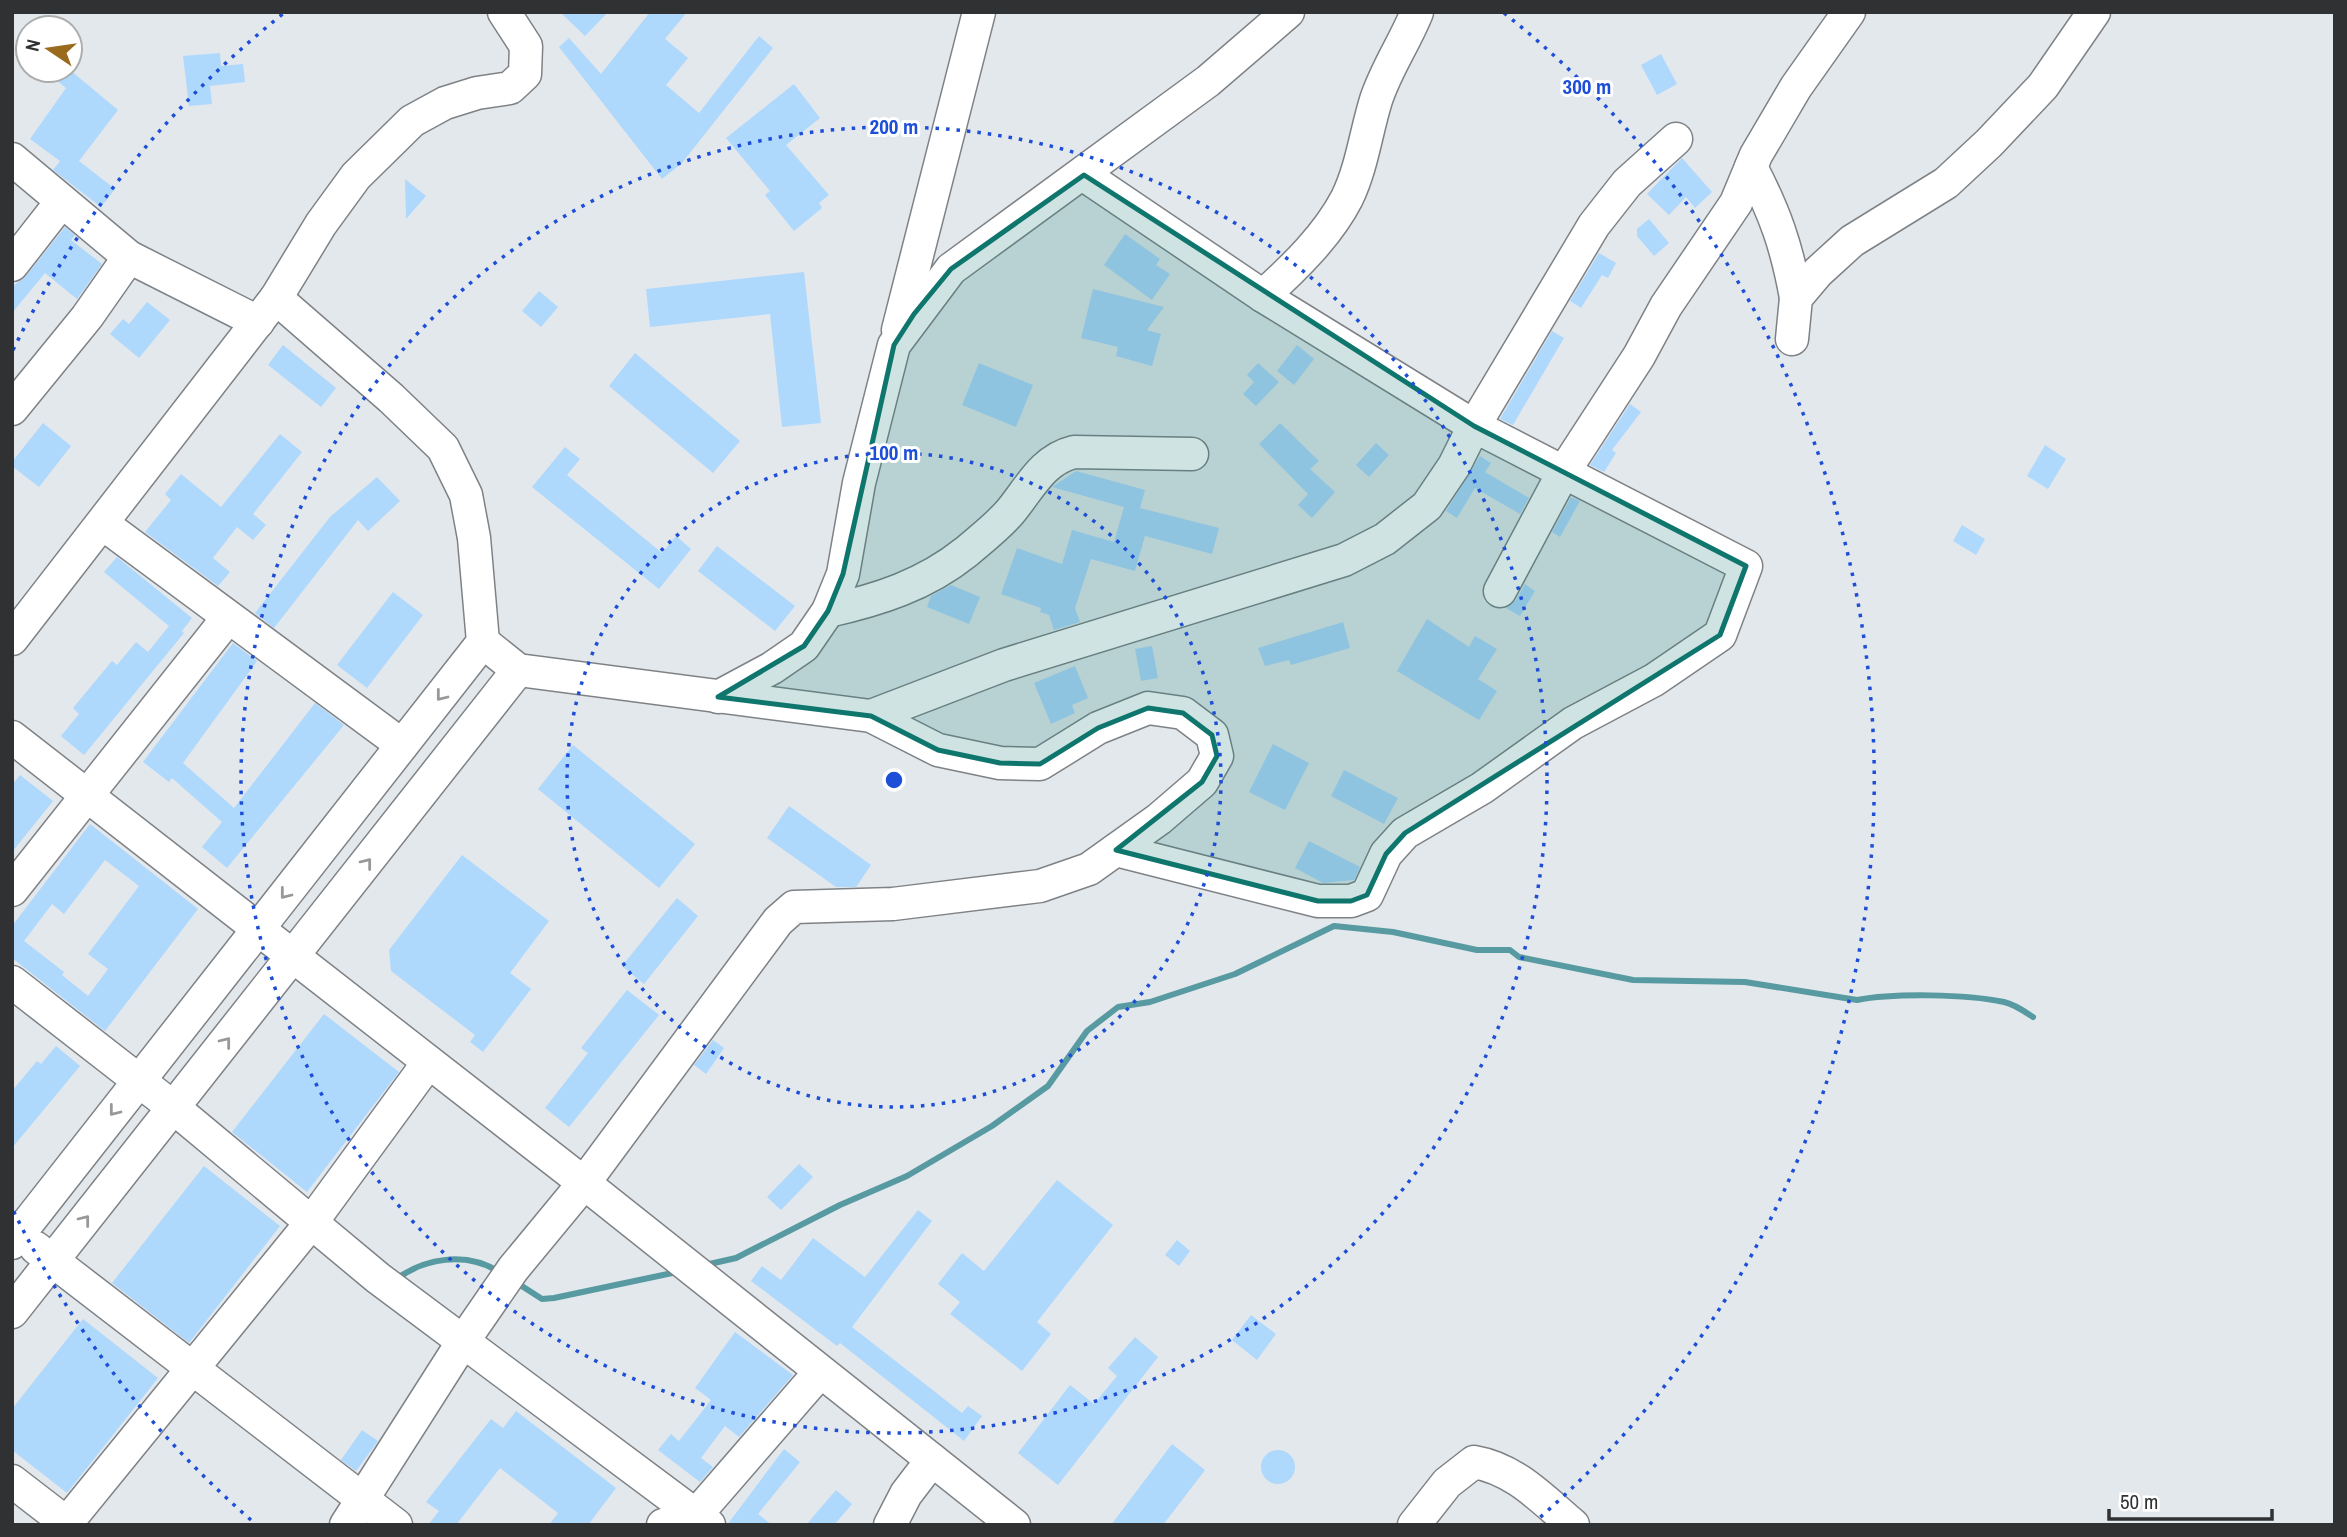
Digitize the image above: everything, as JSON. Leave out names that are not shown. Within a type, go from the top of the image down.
[{"type":"street","points":[[12,639],[267,310],[321,224],[356,176],[412,121],[444,103],[510,88],[525,74],[527,47],[504,12]]},
{"type":"street","points":[[718,698],[772,668],[804,646],[828,611],[843,574],[859,483],[979,12]]},
{"type":"street","points":[[894,345],[951,270],[987,241],[1084,175],[1208,80],[1288,12]]},
{"type":"street","points":[[1263,296],[1291,271],[1346,199],[1359,167],[1376,99],[1397,49],[1417,12]]},
{"type":"street","points":[[1500,590],[1563,473],[1639,356],[1666,306],[1735,203],[1751,167],[1796,87],[1849,12]]},
{"type":"street","points":[[1796,298],[1818,272],[1852,241],[1946,183],[1989,144],[2043,86],[2094,12]]},
{"type":"street","points":[[870,716],[1004,665],[1344,560],[1385,539],[1427,506],[1454,466],[1474,426],[1594,225],[1627,183],[1676,139]]},
{"type":"street","points":[[12,159],[129,257],[267,310],[391,398],[443,448],[466,495],[474,538],[483,642],[14,1236],[53,1261],[191,1368],[354,1512],[396,1525]]},
{"type":"street","points":[[1751,167],[1775,214],[1788,250],[1796,298],[1792,339]]},
{"type":"street","points":[[1084,175],[1263,296],[1474,426],[1746,566],[1720,635],[1654,680],[1573,723],[1482,788],[1405,833],[1386,853],[1377,879],[1367,895],[1350,901],[1318,901],[1116,850]]},
{"type":"street","points":[[12,265],[62,201]]},
{"type":"street","points":[[12,409],[87,317],[129,257]]},
{"type":"street","points":[[828,611],[882,599],[917,583],[964,554],[1008,514],[1048,462],[1059,456],[1074,452],[1192,454]]},
{"type":"street","points":[[103,524],[227,619],[402,746]]},
{"type":"street","points":[[12,890],[227,619]]},
{"type":"street","points":[[354,1512],[506,1279],[584,1183],[778,921],[794,908],[893,904],[1040,886],[1089,869],[1159,819],[1202,782],[1217,756],[1212,735],[1183,713],[1148,708],[1098,728],[1040,764],[1000,763],[938,750],[870,716],[518,670],[483,642]]},
{"type":"street","points":[[12,1312],[518,670]]},
{"type":"street","points":[[12,737],[584,1183],[1014,1525]]},
{"type":"street","points":[[12,982],[174,1108],[387,1285],[702,1520]]},
{"type":"street","points":[[12,1480],[67,1524],[311,1223],[428,1063]]},
{"type":"street","points":[[663,1525],[702,1520],[820,1372]]},
{"type":"street","points":[[890,1525],[906,1494],[932,1460]]},
{"type":"street","points":[[1414,1525],[1447,1483],[1474,1462],[1494,1465],[1511,1474],[1573,1525]]},
{"type":"highlighted area","points":[[1084,175],[1474,426],[1746,566],[1720,635],[1405,833],[1386,854],[1367,895],[1351,901],[1318,901],[1116,850],[1202,782],[1217,756],[1212,735],[1183,713],[1148,708],[1098,728],[1040,764],[1000,763],[938,750],[871,716],[718,697],[804,646],[828,611],[843,574],[894,345],[914,314],[951,269]]},
{"type":"building","points":[[560,12],[608,12],[585,36]]},
{"type":"building","points":[[650,12],[687,12],[665,39],[688,58],[666,85],[699,113],[759,36],[773,48],[682,163],[662,179],[559,47],[569,38],[601,74]]},
{"type":"building","points":[[220,53],[221,66],[243,64],[245,82],[210,86],[212,104],[189,106],[183,56]]},
{"type":"building","points":[[1661,54],[1677,84],[1657,95],[1641,65]]},
{"type":"building","points":[[84,82],[118,110],[79,161],[115,189],[101,207],[53,170],[60,161],[30,139],[66,88],[61,84],[84,84]]},
{"type":"building","points":[[794,84],[820,118],[786,145],[829,195],[819,203],[822,208],[794,231],[765,195],[770,191],[726,138]]},
{"type":"building","points":[[1682,158],[1712,192],[1695,208],[1686,197],[1669,215],[1647,194]]},
{"type":"building","points":[[405,179],[426,196],[406,219]]},
{"type":"building","points":[[1649,219],[1669,243],[1654,256],[1637,236],[1637,229]]},
{"type":"building","points":[[65,227],[75,235],[71,240],[102,264],[77,299],[45,273],[12,313],[12,287],[26,276]]},
{"type":"building","points":[[1125,234],[1160,259],[1156,265],[1170,274],[1152,300],[1104,265]]},
{"type":"building","points":[[1599,253],[1616,263],[1608,278],[1602,275],[1581,308],[1570,301]]},
{"type":"building","points":[[804,272],[821,423],[782,427],[770,314],[650,327],[646,289]]},
{"type":"building","points":[[1093,289],[1164,307],[1147,330],[1161,334],[1152,366],[1116,356],[1118,347],[1081,338]]},
{"type":"building","points":[[539,291],[558,307],[541,327],[522,311]]},
{"type":"building","points":[[147,302],[170,320],[139,358],[110,334],[123,319],[129,324]]},
{"type":"building","points":[[1552,331],[1564,338],[1513,425],[1500,419]]},
{"type":"building","points":[[283,345],[336,388],[321,407],[268,365]]},
{"type":"building","points":[[1297,345],[1314,359],[1294,385],[1277,371]]},
{"type":"building","points":[[635,353],[740,441],[713,473],[609,386]]},
{"type":"building","points":[[979,363],[1033,385],[1016,427],[962,405]]},
{"type":"building","points":[[1258,363],[1279,382],[1256,406],[1243,394],[1254,382],[1247,375]]},
{"type":"building","points":[[1630,404],[1641,412],[1612,450],[1616,453],[1604,472],[1590,465]]},
{"type":"building","points":[[43,423],[71,446],[39,487],[12,466],[12,462]]},
{"type":"building","points":[[1280,423],[1319,461],[1310,469],[1335,492],[1312,518],[1298,505],[1308,494],[1259,444]]},
{"type":"building","points":[[280,434],[302,452],[253,514],[266,525],[253,540],[237,527],[213,558],[230,572],[218,586],[145,532],[171,500],[165,494],[181,474],[221,507]]},
{"type":"building","points":[[1376,443],[1389,455],[1369,477],[1356,465]]},
{"type":"building","points":[[2045,445],[2066,459],[2048,489],[2027,476]]},
{"type":"building","points":[[565,447],[580,459],[567,475],[662,553],[676,536],[691,549],[659,589],[532,487]]},
{"type":"building","points":[[1480,456],[1491,463],[1485,472],[1529,498],[1520,514],[1475,488],[1457,518],[1446,511]]},
{"type":"building","points":[[1076,471],[1145,490],[1140,508],[1219,528],[1212,554],[1145,536],[1135,571],[1091,559],[1075,608],[1080,622],[1054,630],[1049,615],[1040,612],[1041,608],[1001,594],[1017,548],[1062,564],[1072,530],[1114,542],[1124,507],[1052,487]]},
{"type":"building","points":[[377,477],[400,501],[368,531],[358,520],[274,628],[255,613],[330,517]]},
{"type":"building","points":[[1571,497],[1580,501],[1560,537],[1552,532]]},
{"type":"building","points":[[1962,525],[1985,539],[1976,555],[1953,541]]},
{"type":"building","points":[[717,546],[795,606],[775,631],[698,571]]},
{"type":"building","points":[[117,557],[192,618],[182,631],[184,633],[84,755],[61,736],[79,714],[73,708],[112,661],[117,665],[136,642],[148,652],[169,626],[104,572]]},
{"type":"building","points":[[1525,584],[1535,591],[1520,616],[1506,608],[1516,600]]},
{"type":"building","points":[[951,585],[980,597],[969,624],[927,607],[931,596]]},
{"type":"building","points":[[393,592],[423,615],[367,688],[337,665]]},
{"type":"building","points":[[1427,619],[1469,647],[1475,636],[1497,649],[1478,679],[1497,691],[1479,720],[1397,671]]},
{"type":"building","points":[[1343,622],[1350,648],[1291,665],[1289,660],[1265,666],[1258,648]]},
{"type":"building","points":[[233,643],[257,661],[183,763],[234,808],[315,703],[344,725],[227,868],[202,847],[222,822],[172,778],[169,782],[143,762]]},
{"type":"building","points":[[1152,646],[1158,678],[1141,681],[1135,649]]},
{"type":"building","points":[[1075,666],[1088,698],[1072,705],[1075,713],[1051,724],[1034,683]]},
{"type":"building","points":[[1273,744],[1309,763],[1285,810],[1249,792]]},
{"type":"building","points":[[573,745],[695,844],[659,888],[538,789]]},
{"type":"building","points":[[1344,770],[1398,798],[1384,824],[1331,796]]},
{"type":"building","points":[[20,775],[53,801],[12,852],[12,785]]},
{"type":"building","points":[[789,806],[871,865],[856,887],[836,887],[767,838]]},
{"type":"building","points":[[90,824],[198,909],[105,1031],[12,958],[12,926]],"holes":[[[105,860],[139,886],[88,954],[108,969],[88,996],[62,975],[64,972],[24,941],[52,904],[64,914]]]},
{"type":"building","points":[[1309,841],[1360,867],[1354,880],[1323,883],[1295,868]]},
{"type":"building","points":[[462,855],[549,921],[510,973],[531,989],[483,1052],[470,1042],[475,1035],[391,971],[389,950]]},
{"type":"building","points":[[677,898],[698,916],[644,984],[622,966]]},
{"type":"building","points":[[627,990],[659,1015],[569,1127],[545,1108],[588,1053],[581,1048]]},
{"type":"building","points":[[324,1014],[399,1072],[307,1192],[232,1132]]},
{"type":"building","points":[[713,1040],[724,1048],[706,1074],[694,1065]]},
{"type":"building","points":[[56,1046],[80,1066],[12,1148],[12,1091],[37,1061],[41,1064]]},
{"type":"building","points":[[799,1164],[813,1177],[781,1210],[767,1197]]},
{"type":"building","points":[[204,1166],[280,1226],[189,1343],[112,1283]]},
{"type":"building","points":[[1057,1180],[1113,1225],[1037,1322],[1051,1334],[1022,1371],[950,1314],[960,1302],[938,1284],[962,1253],[984,1271]]},
{"type":"building","points":[[918,1210],[932,1221],[852,1327],[962,1413],[968,1406],[982,1416],[964,1441],[840,1343],[837,1346],[751,1281],[762,1266],[781,1280],[813,1238],[865,1277]]},
{"type":"building","points":[[1177,1240],[1190,1251],[1179,1266],[1165,1255]]},
{"type":"building","points":[[1251,1315],[1276,1334],[1257,1360],[1232,1340]]},
{"type":"building","points":[[83,1319],[158,1378],[67,1493],[12,1450],[12,1409]]},
{"type":"building","points":[[735,1332],[793,1375],[739,1437],[725,1426],[701,1458],[713,1467],[700,1482],[658,1450],[671,1434],[679,1441],[711,1400],[695,1388]]},
{"type":"building","points":[[1135,1337],[1158,1357],[1058,1485],[1018,1453],[1070,1385],[1094,1404],[1117,1376],[1108,1368]]},
{"type":"building","points":[[516,1411],[616,1488],[588,1525],[549,1525],[558,1513],[500,1468],[456,1525],[428,1525],[439,1511],[426,1502],[491,1419],[503,1428]]},
{"type":"building","points":[[362,1430],[378,1441],[356,1471],[341,1460]]},
{"type":"building","points":[[1172,1444],[1205,1470],[1163,1525],[1111,1525]]},
{"type":"building","points":[[784,1449],[800,1462],[758,1514],[772,1525],[727,1525]]},
{"type":"building","points":[[1278,1450],[1290,1455],[1295,1467],[1290,1479],[1278,1484],[1266,1479],[1261,1467],[1266,1455]]},
{"type":"building","points":[[836,1490],[852,1504],[834,1525],[806,1525]]},
{"type":"waterway","points":[[705,1265],[736,1258],[840,1205],[907,1176],[992,1126],[1048,1086],[1087,1031],[1118,1007],[1150,1002],[1235,974],[1334,926],[1393,932],[1477,950],[1510,950],[1519,957],[1633,980],[1745,982],[1857,1000],[1910,995],[1970,997],[2008,1003],[2033,1017]]},
{"type":"waterway","points":[[395,1280],[406,1272],[432,1262],[446,1260],[473,1261],[499,1272]]},
{"type":"waterway","points":[[514,1281],[542,1299],[677,1272]]}]
